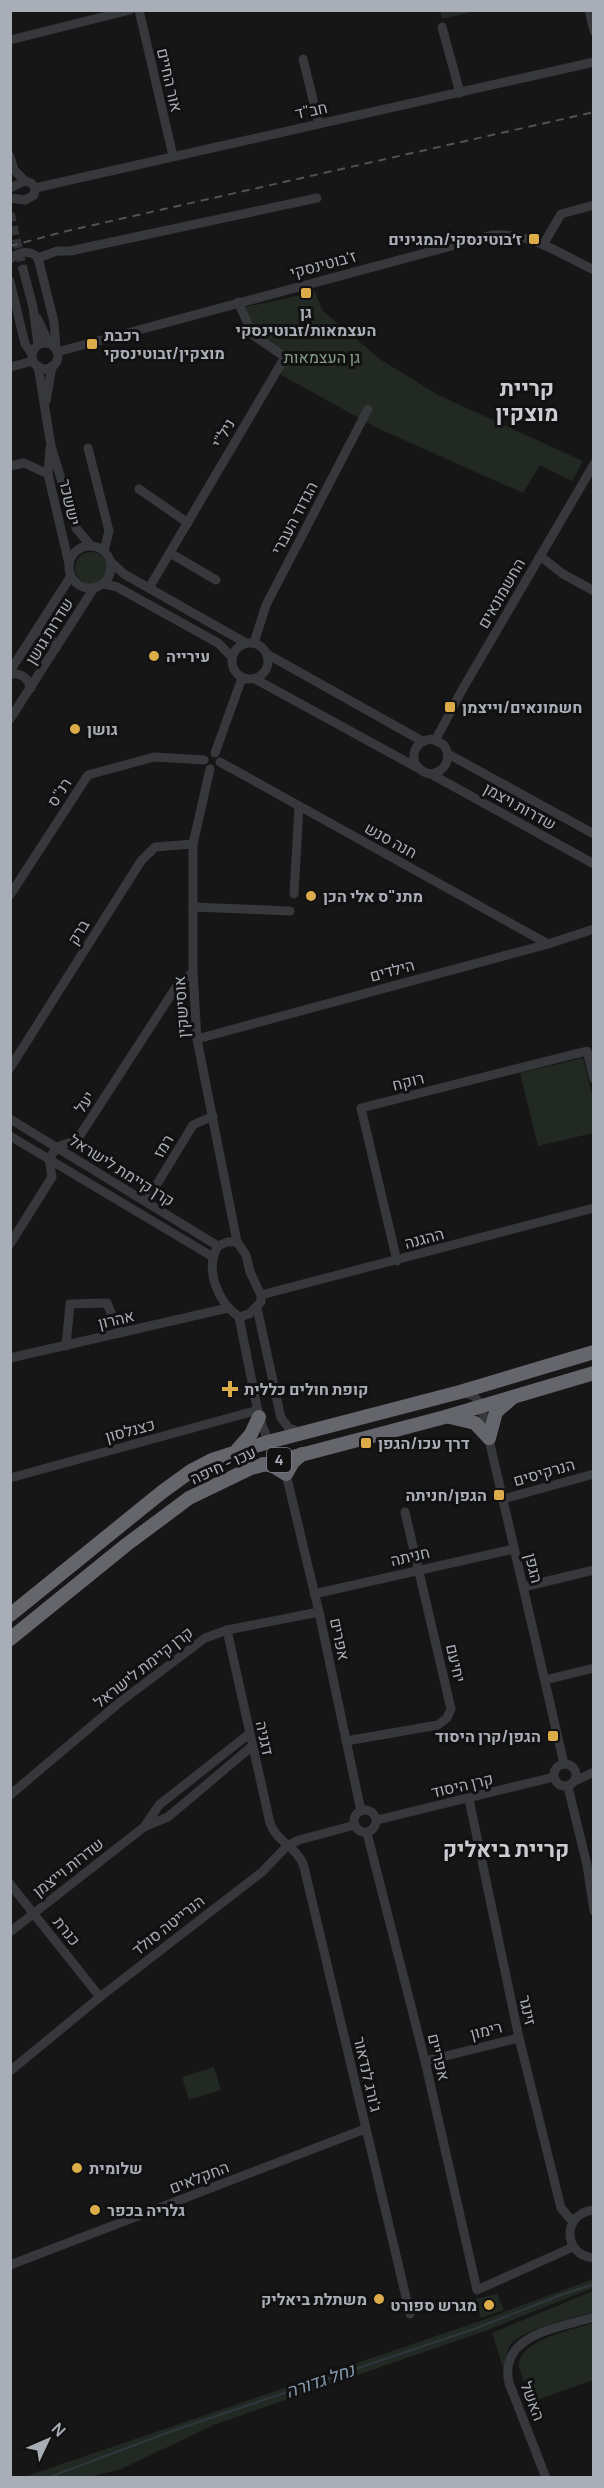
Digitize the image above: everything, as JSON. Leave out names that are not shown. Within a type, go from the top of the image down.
[{"type":"highway","name":"עכו - חיפה","points":[[10,1615],[172,1485],[212,1460],[236,1451],[459,1392],[594,1352]]},
{"type":"highway","name":"עכו - חיפה","points":[[10,1639],[126,1545],[189,1498],[263,1464],[445,1417],[594,1373]]},
{"type":"highway","points":[[445,1417],[474,1423],[489,1438],[496,1412],[515,1395]]},
{"type":"highway","points":[[236,1451],[251,1434],[259,1414]]},
{"type":"highway","points":[[263,1464],[273,1466],[286,1474],[293,1462],[304,1453]]},
{"type":"street","points":[[10,40],[130,10]]},
{"type":"street","name":"אור החיים","points":[[139,10],[173,156]]},
{"type":"street","points":[[589,10],[594,31]]},
{"type":"street","points":[[441,27],[460,93]]},
{"type":"street","points":[[303,59],[319,124]]},
{"type":"street","name":"חב\"ד","points":[[10,198],[28,199],[34,195],[35,188],[594,62]]},
{"type":"street","points":[[10,156],[14,170],[35,188]]},
{"type":"street","points":[[10,188],[25,181]]},
{"type":"street","points":[[38,258],[57,251],[70,251],[317,198]]},
{"type":"street","points":[[543,245],[561,214],[594,204]]},
{"type":"street","name":"ז'בוטינסקי","points":[[54,348],[492,235],[518,235],[594,270]]},
{"type":"street","points":[[10,259],[26,252],[33,253],[38,258],[54,322],[54,348],[57,361],[45,369],[34,361]]},
{"type":"street","points":[[23,269],[33,307],[38,345],[34,361]]},
{"type":"street","name":"יששכר","points":[[10,281],[25,344],[34,361],[51,446],[76,528],[91,546]]},
{"type":"street","name":"ניל\"י","points":[[149,588],[285,357],[253,335],[238,302]]},
{"type":"street","points":[[33,307],[54,348]]},
{"type":"street","points":[[38,345],[54,348]]},
{"type":"street","points":[[10,367],[34,361]]},
{"type":"street","name":"יששכר","points":[[45,410],[52,366]]},
{"type":"street","name":"הגדוד העברי","points":[[250,643],[266,605],[368,409]]},
{"type":"street","name":"יששכר","points":[[51,446],[48,474],[69,565]]},
{"type":"street","points":[[88,448],[110,531],[104,551]]},
{"type":"street","points":[[10,466],[24,463],[48,474]]},
{"type":"street","name":"החשמונאים","points":[[436,740],[462,690],[594,464]]},
{"type":"street","points":[[139,489],[188,523]]},
{"type":"street","points":[[232,657],[218,643],[117,586],[104,584],[94,588],[81,586],[71,576],[69,565],[71,559],[79,550],[91,546],[104,551],[111,562],[124,574],[261,647],[267,654],[422,741],[436,740],[444,745],[448,754],[446,765],[442,770],[431,774],[426,773],[255,679],[242,678],[234,671],[232,657],[236,649],[250,643]]},
{"type":"street","points":[[170,554],[216,580]]},
{"type":"street","points":[[540,556],[563,574],[594,591]]},
{"type":"street","points":[[104,584],[111,574],[111,562]]},
{"type":"street","name":"שדרות גושן","points":[[10,673],[71,576]]},
{"type":"street","name":"שדרות גושן","points":[[10,719],[94,588]]},
{"type":"street","points":[[34,635],[48,636],[56,648]]},
{"type":"street","points":[[255,679],[267,669],[267,654]]},
{"type":"street","points":[[10,673],[23,676],[31,688]]},
{"type":"street","points":[[218,758],[207,755],[204,760],[205,765],[210,769],[216,768],[242,678]]},
{"type":"street","points":[[416,767],[413,756],[417,745],[422,741]]},
{"type":"street","name":"שדרות ויצמן","points":[[448,754],[594,834]]},
{"type":"street","name":"רנ\"ס","points":[[10,895],[88,775],[154,757],[204,760]]},
{"type":"street","name":"חנה סנש","points":[[218,758],[299,806],[548,944]]},
{"type":"street","name":"אוסישקין","points":[[210,769],[193,844],[193,973],[197,1038],[237,1242],[246,1255],[250,1272],[261,1295]]},
{"type":"street","name":"שדרות ויצמן","points":[[431,774],[594,864]]},
{"type":"street","points":[[294,894],[299,806]]},
{"type":"street","name":"ברק","points":[[10,1068],[141,861],[155,847],[193,844]]},
{"type":"street","points":[[193,907],[291,911]]},
{"type":"street","name":"הילדים","points":[[197,1038],[548,944],[594,929]]},
{"type":"street","name":"יעל","points":[[10,1244],[52,1177],[49,1159],[57,1147],[77,1140],[180,981],[193,973]]},
{"type":"street","name":"רוקח","points":[[397,1261],[361,1108],[587,1051],[594,1079]]},
{"type":"street","name":"רמז","points":[[146,1202],[193,1125],[213,1116]]},
{"type":"street","name":"קרן קיימת לישראל","points":[[10,1119],[218,1246]]},
{"type":"street","name":"קרן קיימת לישראל","points":[[10,1136],[213,1257]]},
{"type":"street","name":"ההגנה","points":[[261,1295],[594,1208]]},
{"type":"street","points":[[237,1242],[226,1242],[218,1246],[213,1257],[215,1281],[221,1299],[239,1317],[259,1414],[273,1453],[283,1459]]},
{"type":"street","points":[[239,1317],[257,1308],[261,1302],[261,1295]]},
{"type":"street","points":[[66,1346],[70,1304],[107,1303],[119,1333]]},
{"type":"street","name":"אהרון","points":[[10,1358],[228,1308]]},
{"type":"street","points":[[257,1308],[281,1418],[289,1428],[301,1433]]},
{"type":"street","points":[[459,1392],[474,1396],[482,1405]]},
{"type":"street","name":"הגפן","points":[[482,1405],[564,1764]]},
{"type":"street","name":"כצנלסון","points":[[10,1478],[259,1414]]},
{"type":"street","name":"אפרים","points":[[286,1474],[319,1612],[361,1811]]},
{"type":"street","name":"הנרקיסים","points":[[503,1499],[594,1474]]},
{"type":"street","name":"יחיעם","points":[[346,1741],[438,1725],[447,1718],[451,1709],[405,1512]]},
{"type":"street","name":"חניתה","points":[[314,1594],[514,1549]]},
{"type":"street","points":[[523,1587],[594,1570]]},
{"type":"street","name":"קרן קיימת לישראל","points":[[10,1795],[120,1702],[205,1638],[227,1630],[319,1612]]},
{"type":"street","name":"דגניה","points":[[227,1630],[251,1747],[272,1831],[287,1846]]},
{"type":"street","points":[[545,1680],[594,1668]]},
{"type":"street","name":"שדרות וייצמן","points":[[144,1827],[159,1804],[249,1734]]},
{"type":"street","name":"שדרות וייצמן","points":[[10,1932],[144,1827],[168,1817],[251,1747]]},
{"type":"street","points":[[564,1764],[594,1771],[572,1784],[557,1784],[554,1778],[555,1770],[564,1764]]},
{"type":"street","points":[[574,1768],[577,1774],[572,1784],[590,1868],[594,1911]]},
{"type":"street","name":"קרן היסוד","points":[[377,1820],[554,1778]]},
{"type":"street","name":"זינגר","points":[[469,1799],[519,2038],[561,2208],[572,2221]]},
{"type":"street","points":[[361,1811],[371,1812],[377,1820],[373,1830],[367,1833],[359,1831],[355,1825],[356,1815],[361,1811]]},
{"type":"street","name":"הנרייטה סולד","points":[[10,2071],[100,1997],[262,1872],[287,1846],[299,1840],[355,1825]]},
{"type":"street","name":"אפריים","points":[[367,1833],[425,2061],[477,2290],[573,2247]]},
{"type":"street","name":"ג'ורג לנדאור","points":[[287,1846],[303,1862],[410,2314]]},
{"type":"street","name":"כנרת","points":[[10,1884],[100,1997]]},
{"type":"street","name":"רימון","points":[[425,2061],[519,2038]]},
{"type":"street","name":"החקלאים","points":[[10,2265],[365,2129]]},
{"type":"street","points":[[593,2208],[572,2221],[569,2234],[573,2247],[582,2255],[594,2258]]},
{"type":"street","name":"האשל","points":[[546,2478],[507,2374],[508,2360],[516,2348],[531,2337],[594,2317]]},
{"type":"green space","points":[[440,10],[476,10],[476,11],[442,19]]},
{"type":"green space","name":"גן העצמאות","points":[[315,292],[323,311],[381,360],[440,396],[583,461],[572,481],[540,465],[523,493],[377,428],[276,372],[285,357],[253,335],[241,308]]},
{"type":"green space","points":[[91,552],[102,557],[107,568],[102,579],[91,584],[80,579],[75,568],[80,557]]},
{"type":"green space","points":[[583,1058],[593,1098],[593,1133],[538,1146],[520,1073]]},
{"type":"green space","points":[[214,2067],[221,2090],[189,2100],[182,2077]]},
{"type":"green space","points":[[593,2279],[593,2288],[485,2331],[216,2424],[121,2469],[90,2477],[24,2477],[480,2321]]},
{"type":"green space","points":[[593,2291],[593,2312],[549,2324],[527,2333],[510,2345],[503,2368],[492,2333]]},
{"type":"green space","name":"מגרש ספורט","points":[[497,2294],[504,2310],[481,2318],[475,2299]]},
{"type":"green space","points":[[593,2323],[593,2380],[532,2402],[519,2368],[520,2358],[526,2350],[547,2338]]},
{"type":"waterway","name":"נחל גדורה","points":[[47,2478],[172,2431],[474,2329],[594,2284]]},
{"type":"tunnel","points":[[10,213],[23,269]]},
{"type":"railway","points":[[10,246],[67,231],[594,112]]},
{"type":"place","name":"ז׳בוטינסקי/המגינים","points":[[534,239]]},
{"type":"place","name":"גן העצמאות/זבוטינסקי","points":[[306,293]]},
{"type":"place","name":"רכבת מוצקין/זבוטינסקי","points":[[92,344]]},
{"type":"place","name":"עירייה","points":[[154,656]]},
{"type":"place","name":"חשמונאים/וייצמן","points":[[450,707]]},
{"type":"place","name":"גושן","points":[[75,729]]},
{"type":"place","name":"מתנ\"ס אלי הכן","points":[[311,896]]},
{"type":"place","name":"קופת חולים כללית","points":[[230,1389]]},
{"type":"place","name":"דרך עכו/הגפן","points":[[366,1443]]},
{"type":"place","name":"הגפן/חניתה","points":[[499,1495]]},
{"type":"place","name":"הגפן/קרן היסוד","points":[[553,1736]]},
{"type":"place","name":"שלומית","points":[[77,2168]]},
{"type":"place","name":"גלריה בכפר","points":[[95,2210]]},
{"type":"place","name":"משתלת ביאליק","points":[[379,2299]]},
{"type":"place","name":"מגרש ספורט","points":[[489,2305]]},
{"type":"district","name":"קריית מוצקין","points":[[527,401]]},
{"type":"district","name":"קריית ביאליק","points":[[506,1849]]}]
